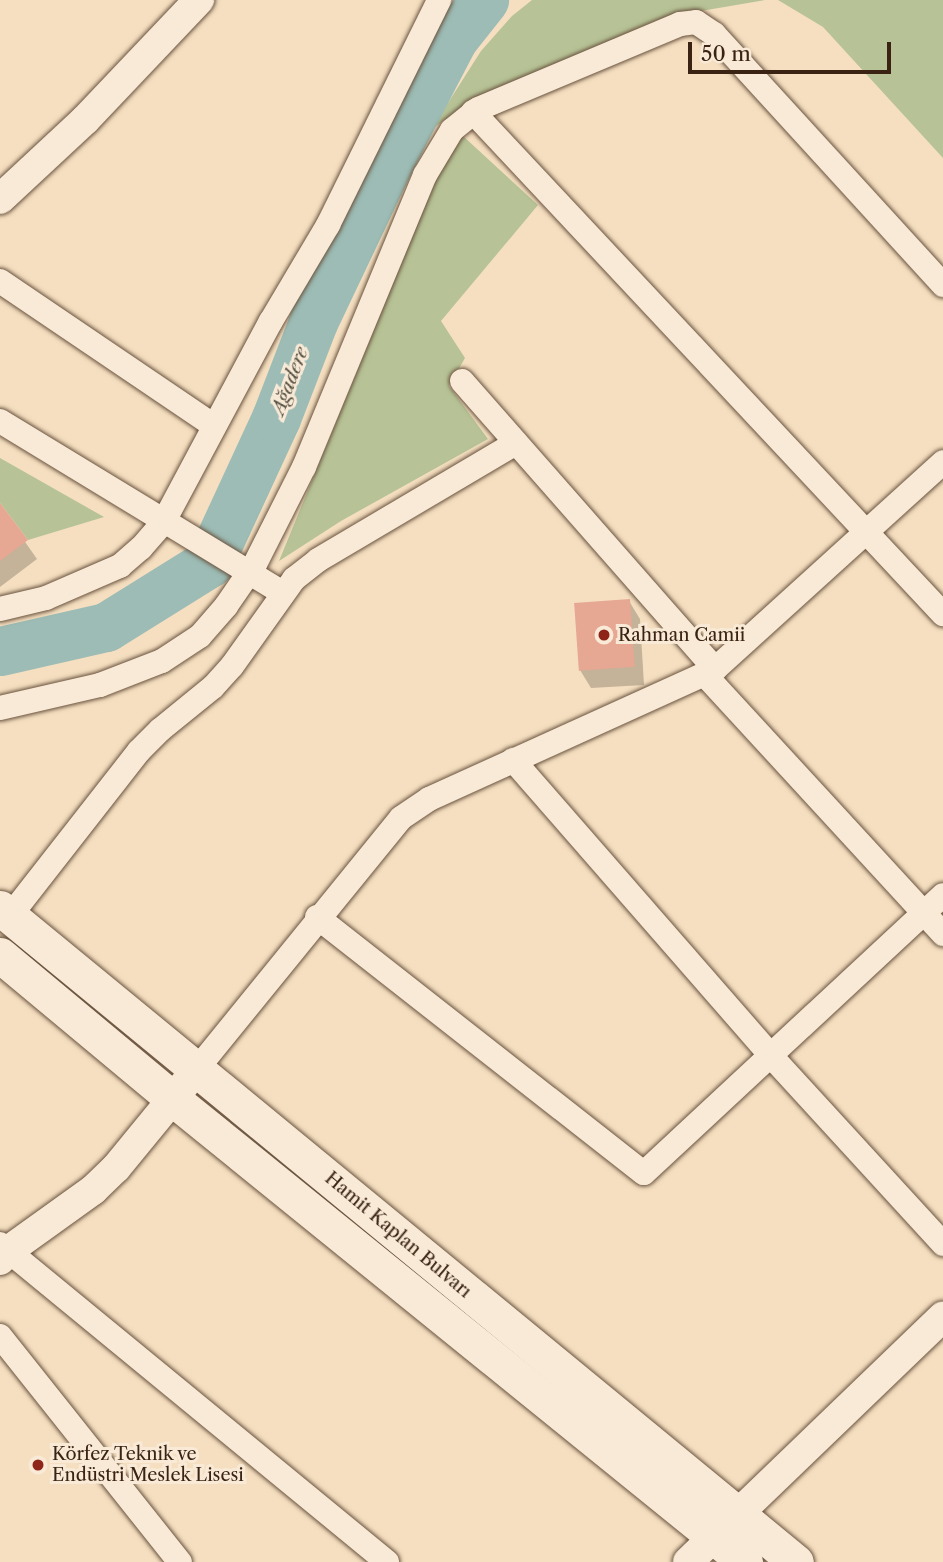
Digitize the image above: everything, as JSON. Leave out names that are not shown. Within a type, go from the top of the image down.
[{"type":"main road","name":"Hamit Kaplan Bulvarı","points":[[5,912],[197,1069],[726,1526],[744,1562]]},
{"type":"main road","name":"Hamit Kaplan Bulvarı","points":[[0,955],[173,1100],[726,1526],[796,1562]]},
{"type":"street","points":[[0,199],[85,120],[199,0]]},
{"type":"street","points":[[0,608],[46,598],[120,566],[141,548],[163,523],[271,321],[328,225],[439,0]]},
{"type":"street","points":[[0,708],[100,685],[162,661],[201,636],[304,467],[425,175],[453,130],[473,112],[680,24],[696,22],[714,34],[943,285]]},
{"type":"street","points":[[473,112],[943,614]]},
{"type":"street","points":[[0,281],[215,426]]},
{"type":"street","points":[[461,381],[710,672],[943,934]]},
{"type":"street","points":[[0,421],[163,523],[283,593]]},
{"type":"street","points":[[5,912],[139,751],[160,730],[213,687],[294,579],[317,560],[516,443]]},
{"type":"street","points":[[387,1562],[3,1251],[101,1183],[139,1144],[317,917],[401,818],[429,799],[710,672],[943,461]]},
{"type":"street","points":[[513,760],[771,1056],[943,1244]]},
{"type":"street","points":[[317,917],[644,1174],[943,895]]},
{"type":"street","points":[[688,1562],[943,1317]]},
{"type":"street","points":[[0,1336],[180,1562]]},
{"type":"green space","points":[[532,0],[765,0],[695,12],[469,101],[430,131],[481,51],[512,16]]},
{"type":"green space","points":[[778,0],[943,0],[943,158],[823,27]]},
{"type":"green space","points":[[463,136],[538,205],[441,321],[465,358],[449,386],[488,439],[341,521],[279,561],[438,174]]},
{"type":"green space","points":[[0,458],[104,517],[28,540],[0,503]]},
{"type":"building","points":[[0,503],[28,540],[0,561]]},
{"type":"building","name":"Rahman Camii","points":[[630,599],[635,667],[579,671],[574,603]]},
{"type":"waterway","name":"Ağadere","points":[[0,651],[106,627],[209,563],[276,418],[313,322],[388,164],[453,39],[484,0]]},
{"type":"place","name":"Rahman Camii","points":[[604,635]]},
{"type":"place","name":"Körfez Teknik ve Endüstri Meslek Lisesi","points":[[38,1465]]}]
